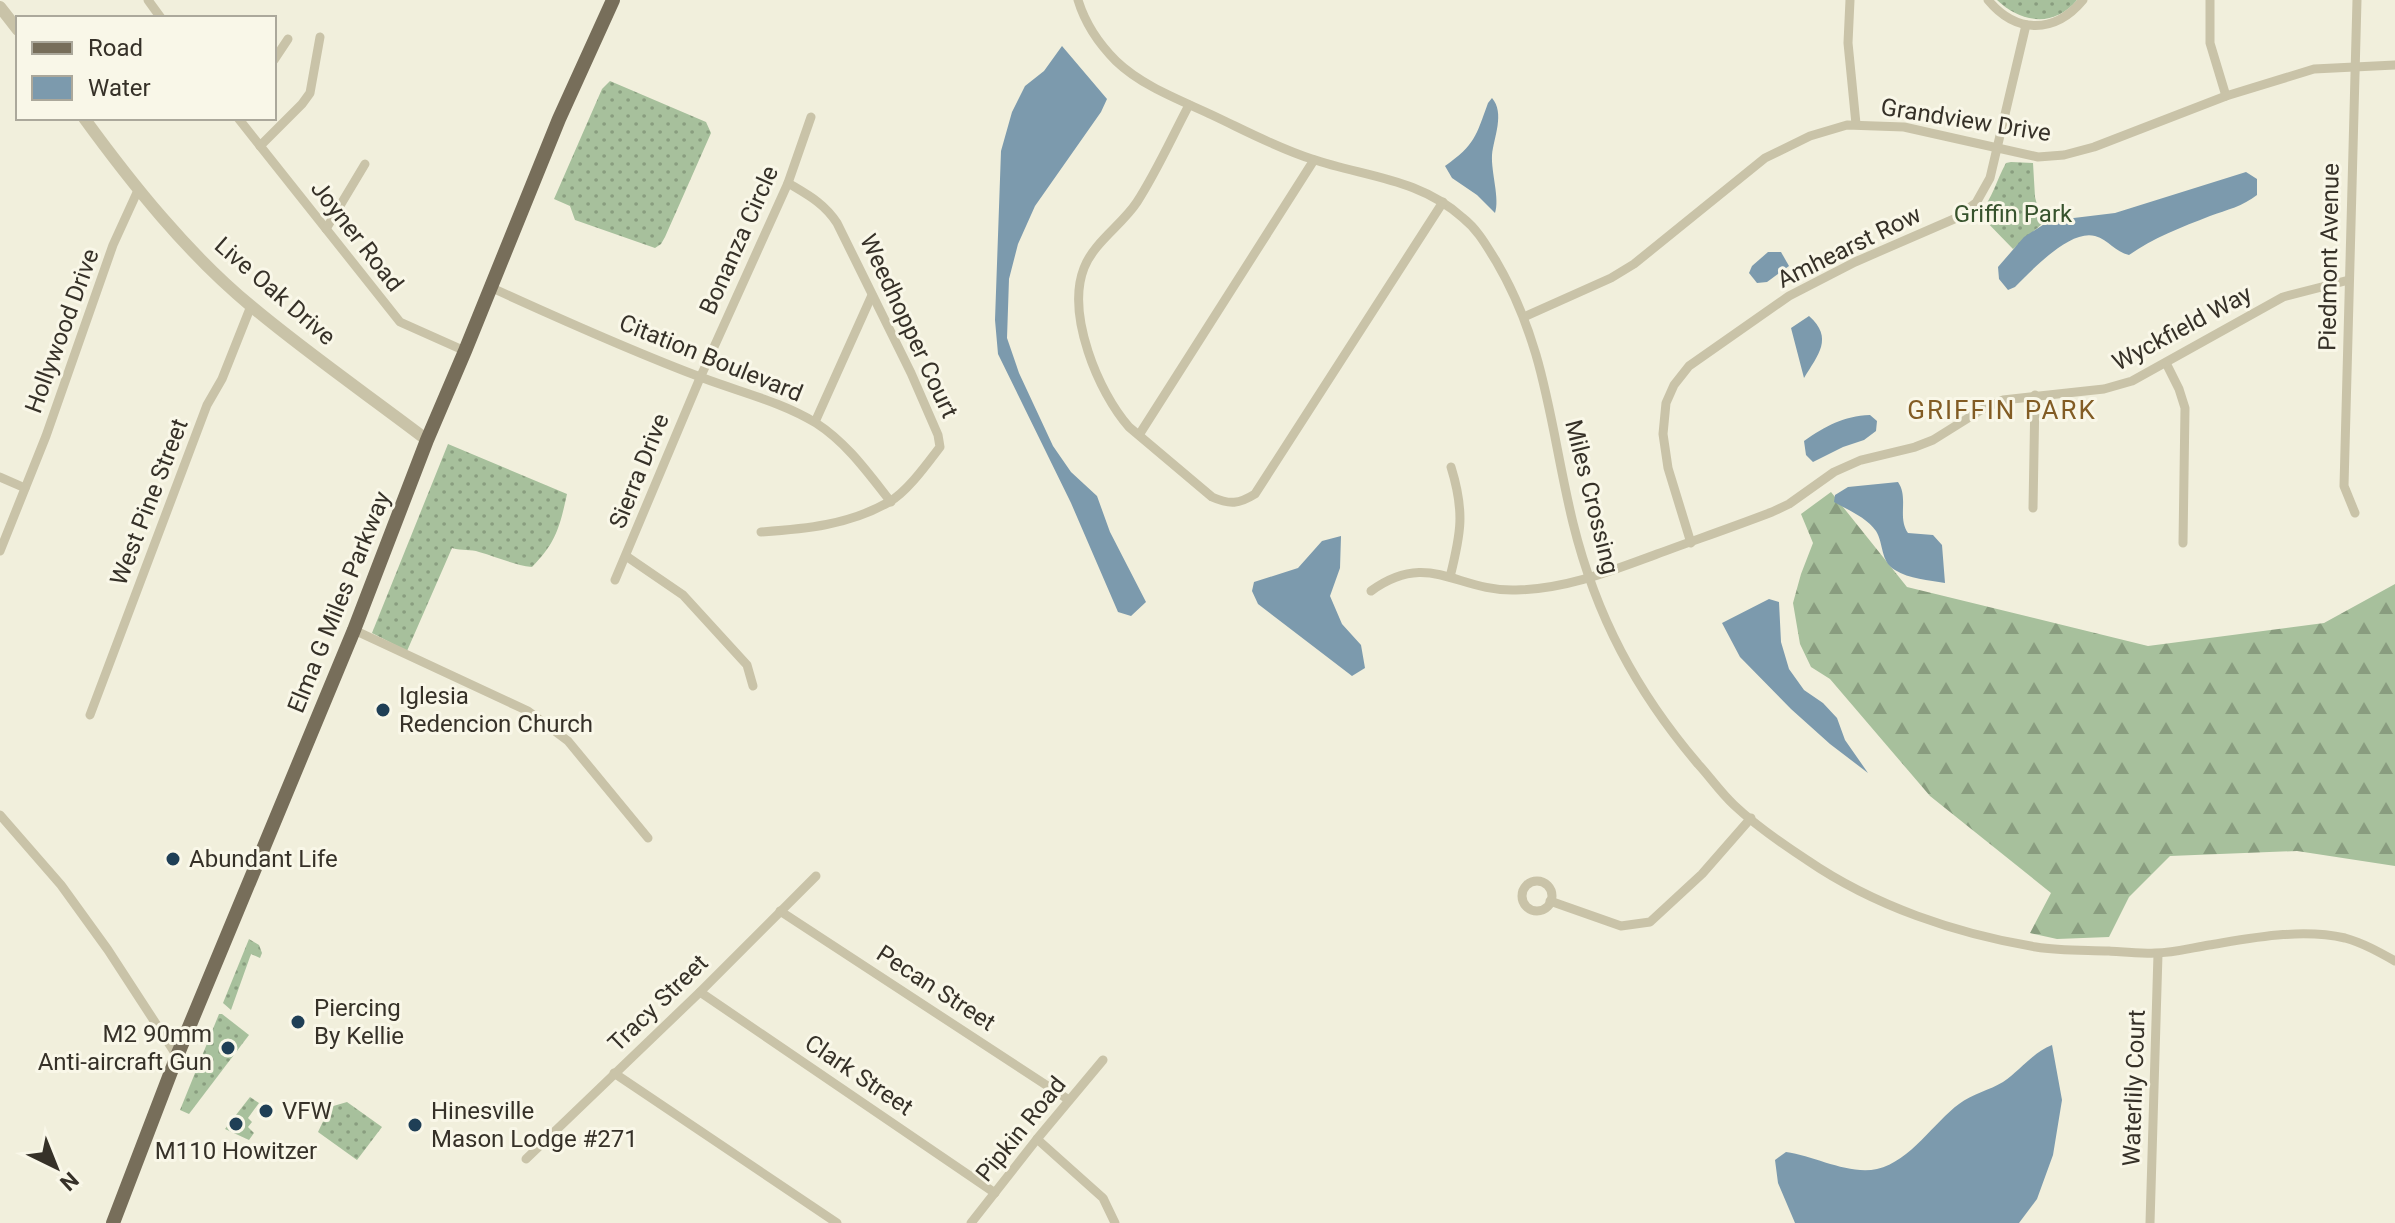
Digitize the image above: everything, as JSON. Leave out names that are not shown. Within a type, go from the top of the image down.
[{"type":"main road","name":"Elma G Miles Parkway","points":[[113,1223],[177,1056],[354,630],[427,440],[570,94],[613,0]]},
{"type":"street","name":"Miles Crossing","points":[[1078,0],[1084,19],[1118,63],[1134,76],[1289,151],[1416,187],[1443,202],[1481,237],[1524,317],[1550,402],[1573,523],[1590,579],[1617,645],[1643,693],[1734,805],[1809,862],[1876,899],[1973,934],[2041,948],[2158,954],[2257,937],[2300,934],[2342,937],[2395,961]]},
{"type":"street","points":[[1850,0],[1848,43],[1856,124]]},
{"type":"street","points":[[1988,0],[2003,14],[2026,25],[2055,22],[2083,0]]},
{"type":"street","points":[[2210,0],[2210,43],[2226,96]]},
{"type":"street","name":"Piedmont Avenue","points":[[2355,513],[2344,486],[2357,0]]},
{"type":"street","points":[[0,7],[16,27]]},
{"type":"street","name":"Amhearst Row","points":[[1691,543],[1668,468],[1663,434],[1666,403],[1674,385],[1689,366],[1789,296],[1855,262],[1954,219],[1980,199],[1997,149],[2026,25]]},
{"type":"street","points":[[260,146],[310,93],[320,37]]},
{"type":"street","points":[[276,57],[288,39]]},
{"type":"street","name":"Grandview Drive","points":[[1524,317],[1611,278],[1634,264],[1765,158],[1810,136],[1856,124],[1904,127],[2038,157],[2064,155],[2094,147],[2226,96],[2314,69],[2395,65]]},
{"type":"street","points":[[1189,105],[1131,211],[1095,250],[1084,267],[1078,290],[1079,316],[1096,371],[1121,418],[1212,497],[1226,504],[1241,503],[1255,494],[1443,202]]},
{"type":"street","name":"Bonanza Circle","points":[[700,378],[788,183],[811,117]]},
{"type":"street","name":"Live Oak Drive","points":[[86,120],[139,188],[208,266],[251,306],[427,440]]},
{"type":"street","name":"Joyner Road","points":[[240,120],[400,322],[465,351]]},
{"type":"street","points":[[1139,435],[1314,160]]},
{"type":"street","points":[[326,229],[365,164]]},
{"type":"street","name":"Weedhopper Court","points":[[761,532],[835,525],[891,502],[940,447],[938,435],[911,373],[829,211],[818,200],[788,183]]},
{"type":"street","name":"Hollywood Drive","points":[[0,551],[113,245],[139,188]]},
{"type":"street","name":"Wyckfield Way","points":[[1371,591],[1388,579],[1410,572],[1431,571],[1513,591],[1590,579],[1789,504],[1834,472],[1861,460],[1933,440],[2003,400],[2104,389],[2132,381],[2283,297],[2349,280]]},
{"type":"street","name":"Citation Boulevard","points":[[490,287],[700,378],[815,422],[853,454],[891,502]]},
{"type":"street","points":[[815,422],[872,295]]},
{"type":"street","name":"West Pine Street","points":[[90,715],[207,405],[222,379],[251,306]]},
{"type":"street","points":[[2166,363],[2185,408],[2183,543]]},
{"type":"street","name":"Sierra Drive","points":[[615,580],[700,378]]},
{"type":"street","points":[[2033,508],[2035,395]]},
{"type":"street","points":[[1450,577],[1461,536],[1461,510],[1451,467]]},
{"type":"street","points":[[0,477],[25,488]]},
{"type":"street","points":[[626,556],[683,595],[747,665],[753,686]]},
{"type":"street","points":[[354,630],[528,711],[568,741],[648,838]]},
{"type":"street","points":[[0,815],[67,893],[177,1056]]},
{"type":"street","points":[[1550,901],[1621,926],[1650,922],[1702,874],[1751,818]]},
{"type":"street","name":"Tracy Street","points":[[526,1159],[816,876]]},
{"type":"street","name":"Pecan Street","points":[[780,911],[1069,1100]]},
{"type":"street","name":"Waterlily Court","points":[[2150,1223],[2158,954]]},
{"type":"street","name":"Clark Street","points":[[700,992],[995,1193]]},
{"type":"street","name":"Pipkin Road","points":[[971,1223],[1103,1060]]},
{"type":"street","points":[[614,1073],[837,1223]]},
{"type":"street","points":[[1037,1139],[1103,1198],[1115,1223]]},
{"type":"green space","points":[[1997,0],[2077,0],[2058,15],[2037,19],[2016,14]]},
{"type":"green space","points":[[610,81],[706,122],[711,133],[665,237],[655,248],[575,220],[570,206],[554,199],[602,89]]},
{"type":"green space","name":"Griffin Park","points":[[2006,163],[2033,163],[2035,197],[2042,224],[2013,249],[1979,214]]},
{"type":"green space","points":[[448,444],[567,494],[556,534],[532,567],[476,551],[452,548],[407,651],[372,633]]},
{"type":"green space","points":[[1831,492],[1907,587],[2148,646],[2324,623],[2395,584],[2395,866],[2297,851],[2170,856],[2129,897],[2109,937],[2057,939],[2030,933],[2051,893],[1930,796],[1830,679],[1811,667],[1800,644],[1793,603],[1813,543],[1801,514]]},
{"type":"green space","points":[[249,939],[259,945],[262,953],[260,958],[251,954],[231,1010],[223,1003]]},
{"type":"green space","points":[[219,1014],[249,1035],[189,1114],[180,1110]]},
{"type":"green space","points":[[250,1097],[259,1103],[248,1118],[252,1122],[248,1127],[254,1133],[249,1140],[225,1129]]},
{"type":"green space","points":[[347,1102],[382,1127],[357,1160],[318,1132],[330,1107]]},
{"type":"water","points":[[1062,46],[1107,99],[1035,206],[1018,244],[1009,279],[1007,338],[1019,373],[1053,446],[1071,472],[1097,496],[1110,532],[1146,602],[1131,616],[1118,612],[1071,503],[998,354],[995,320],[1001,151],[1012,112],[1025,86],[1044,71]]},
{"type":"water","points":[[1492,98],[1498,111],[1492,155],[1495,213],[1477,195],[1452,178],[1445,166],[1463,152],[1473,139]]},
{"type":"water","points":[[2246,172],[2257,179],[2257,195],[2252,199],[2168,233],[2129,255],[2100,238],[2085,235],[2052,252],[2015,287],[2008,290],[1999,279],[1998,267],[2024,237],[2049,221],[2115,213]]},
{"type":"water","points":[[1768,252],[1781,252],[1789,266],[1767,282],[1757,283],[1749,273],[1752,266]]},
{"type":"water","points":[[1809,316],[1817,324],[1822,339],[1818,354],[1804,378],[1791,328]]},
{"type":"water","points":[[1870,415],[1877,421],[1876,431],[1864,440],[1813,462],[1806,455],[1804,441],[1820,431],[1843,420]]},
{"type":"water","points":[[1898,482],[1903,494],[1903,521],[1908,533],[1933,535],[1942,545],[1945,583],[1895,570],[1887,562],[1872,526],[1834,502],[1835,495],[1848,487]]},
{"type":"water","points":[[1341,536],[1340,568],[1330,596],[1342,624],[1361,645],[1365,668],[1352,676],[1258,604],[1252,591],[1254,582],[1298,568],[1322,541]]},
{"type":"water","points":[[1769,599],[1779,602],[1781,642],[1789,669],[1804,690],[1837,718],[1845,740],[1868,773],[1791,709],[1740,657],[1722,623]]},
{"type":"water","points":[[2052,1045],[2062,1100],[2053,1155],[2037,1199],[2019,1223],[1795,1223],[1778,1183],[1775,1160],[1786,1152],[1855,1169],[1877,1169],[1889,1165],[1911,1150],[1959,1104],[2003,1082],[2038,1052]]},
{"type":"place","name":"Iglesia Redencion Church","points":[[383,710]]},
{"type":"place","name":"Abundant Life","points":[[173,859]]},
{"type":"place","name":"Piercing By Kellie","points":[[298,1022]]},
{"type":"place","name":"M2 90mm Anti-aircraft Gun","points":[[228,1048]]},
{"type":"place","name":"VFW","points":[[266,1111]]},
{"type":"place","name":"M110 Howitzer","points":[[236,1124]]},
{"type":"place","name":"Hinesville Mason Lodge #271","points":[[415,1125]]},
{"type":"district","name":"GRIFFIN PARK","points":[[2002,410]]}]
